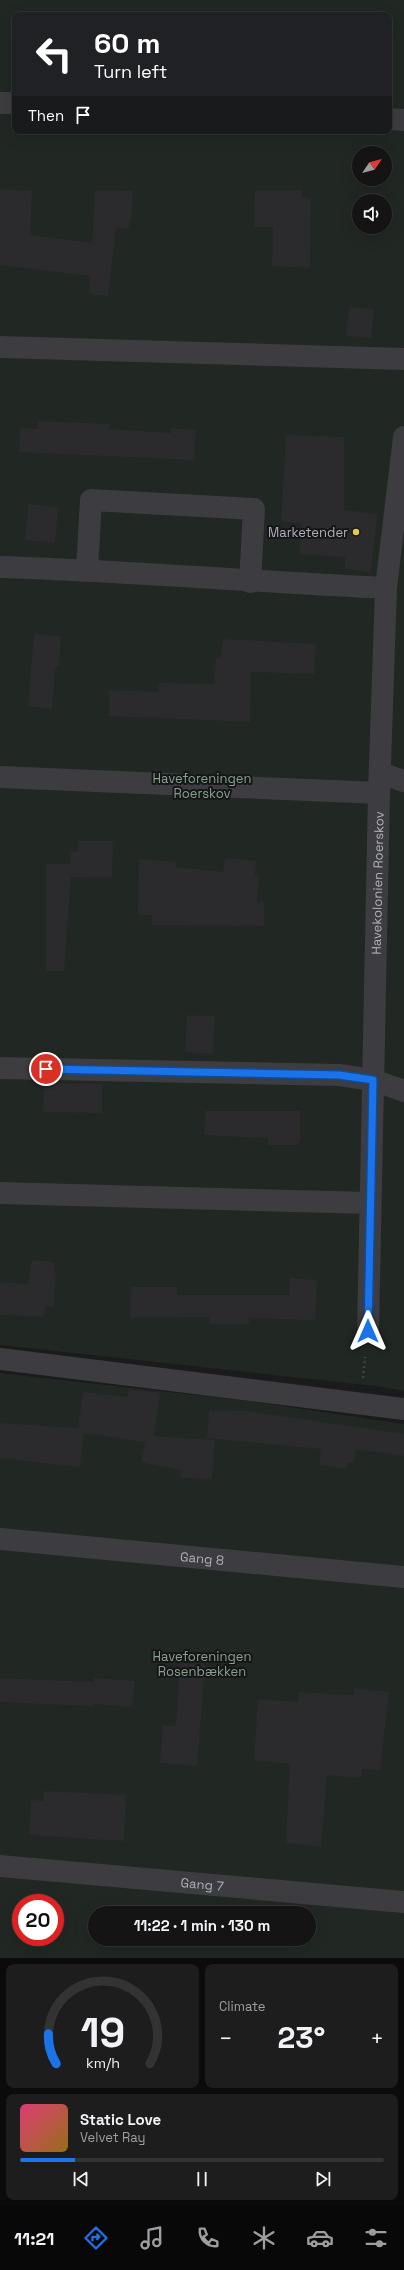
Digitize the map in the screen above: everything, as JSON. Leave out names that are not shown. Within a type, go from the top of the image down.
[{"type":"lane","points":[[0,103],[12,103]]},
{"type":"lane","points":[[392,120],[404,120]]},
{"type":"lane","points":[[0,347],[404,359]]},
{"type":"lane","name":"Havekolonien Roerskov","points":[[368,1331],[369,1202],[379,783],[386,588],[403,462],[404,437]]},
{"type":"lane","points":[[87,570],[91,500],[254,509],[250,582]]},
{"type":"lane","points":[[0,567],[87,570],[250,582],[386,588]]},
{"type":"lane","points":[[0,776],[379,783],[404,781]]},
{"type":"lane","points":[[0,1068],[339,1075],[373,1080],[404,1091]]},
{"type":"lane","points":[[0,1193],[369,1202]]},
{"type":"lane","points":[[0,1359],[361,1402],[404,1409]]},
{"type":"lane","name":"Gang 8","points":[[0,1539],[404,1577]]},
{"type":"lane","name":"Gang 7","points":[[0,1866],[404,1902]]},
{"type":"path","points":[[361,1402],[368,1331]]},
{"type":"green space","name":"Haveforeningen Roerskov","points":[[0,0],[404,0],[404,1391],[375,1386],[0,1345]]},
{"type":"green space","name":"Haveforeningen Rosenbækken","points":[[0,1373],[249,1401],[404,1424],[404,1958],[0,1958]]},
{"type":"building","points":[[0,189],[32,191],[30,235],[92,243],[95,190],[133,191],[131,222],[129,222],[129,228],[116,228],[108,296],[89,294],[90,276],[0,265]]},
{"type":"building","points":[[255,190],[302,190],[302,198],[311,198],[310,268],[272,266],[273,227],[254,227]]},
{"type":"building","points":[[349,307],[374,309],[371,338],[346,336]]},
{"type":"building","points":[[38,421],[109,424],[109,429],[171,433],[171,428],[196,430],[194,460],[19,452],[20,428],[38,429]]},
{"type":"building","points":[[286,435],[344,437],[344,510],[377,514],[371,572],[345,569],[345,557],[300,554],[301,523],[281,522]]},
{"type":"building","points":[[28,504],[58,507],[55,543],[25,540]]},
{"type":"building","points":[[34,634],[61,636],[59,667],[55,667],[52,709],[28,706]]},
{"type":"building","points":[[224,639],[316,644],[314,674],[251,672],[250,722],[109,716],[109,690],[158,692],[159,683],[214,684],[216,658],[221,658],[222,641]]},
{"type":"building","points":[[78,841],[113,841],[112,878],[71,877],[64,971],[46,971],[46,864],[70,864],[71,851],[78,852]]},
{"type":"building","points":[[225,858],[256,861],[255,875],[259,876],[257,902],[264,902],[264,926],[152,925],[152,915],[138,915],[139,859],[176,862],[176,867],[223,872]]},
{"type":"building","points":[[187,1015],[215,1016],[213,1054],[185,1052]]},
{"type":"building","points":[[44,1083],[102,1084],[102,1113],[43,1112]]},
{"type":"building","points":[[205,1111],[300,1111],[300,1140],[298,1145],[268,1145],[268,1138],[204,1135]]},
{"type":"building","points":[[32,1260],[55,1262],[54,1272],[56,1272],[54,1307],[45,1306],[44,1317],[0,1315],[0,1282],[28,1284]]},
{"type":"building","points":[[290,1278],[317,1280],[315,1320],[249,1318],[249,1324],[209,1324],[209,1317],[130,1318],[131,1287],[177,1287],[177,1295],[289,1295]]},
{"type":"building","points":[[129,1389],[160,1393],[154,1436],[215,1440],[212,1479],[181,1478],[181,1470],[141,1462],[145,1442],[84,1433],[80,1467],[0,1458],[0,1423],[78,1428],[83,1392],[128,1397]]},
{"type":"building","points":[[209,1410],[246,1411],[404,1434],[404,1456],[356,1449],[354,1463],[348,1462],[347,1469],[319,1465],[321,1449],[207,1438]]},
{"type":"building","points":[[180,1663],[205,1665],[197,1766],[160,1763],[163,1725],[176,1726]]},
{"type":"building","points":[[0,1678],[93,1682],[93,1690],[94,1678],[135,1681],[132,1707],[94,1704],[94,1706],[0,1702]]},
{"type":"building","points":[[354,1688],[389,1692],[380,1770],[362,1769],[361,1778],[327,1775],[321,1847],[286,1843],[290,1764],[254,1760],[258,1699],[298,1702],[299,1692],[353,1695]]},
{"type":"building","points":[[44,1791],[126,1795],[124,1841],[29,1835],[31,1800],[43,1801]]},
{"type":"place","name":"Marketender","points":[[356,532]]},
{"type":"route","points":[[46,1069],[339,1075],[373,1080],[369,1202],[368,1331]]}]
